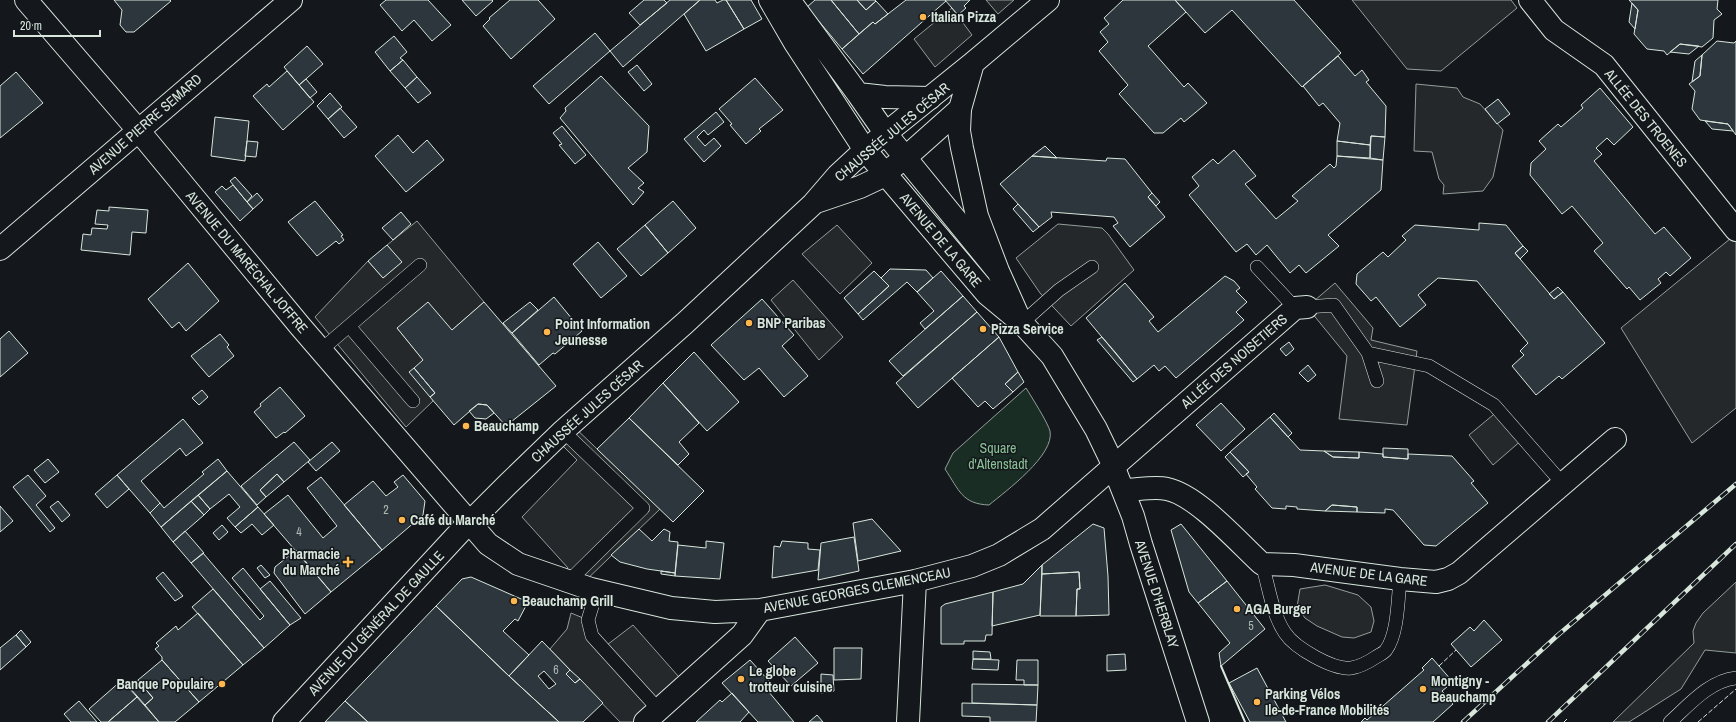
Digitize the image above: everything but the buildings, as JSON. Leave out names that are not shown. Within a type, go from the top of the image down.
[{"type":"street","name":"AVENUE DU MARÉCHAL JOFFRE","points":[[26,0],[138,130],[321,350],[469,523]]},
{"type":"street","name":"AVENUE PIERRE SEMARD","points":[[0,249],[290,0]]},
{"type":"street","name":"AVENUE DE LA GARE","points":[[770,0],[795,43],[865,150],[987,294],[1022,324],[1052,356],[1096,429],[1114,468]]},
{"type":"street","name":"AVENUE DE LA GARE","points":[[789,0],[886,134],[998,271]]},
{"type":"street","name":"CHAUSSÉE JULES CÉSAR","points":[[469,523],[563,431],[685,323],[813,204],[838,175],[865,150],[1048,0]]},
{"type":"street","name":"ALLÉE DES TROENES","points":[[1530,0],[1554,30],[1604,65],[1736,230]]},
{"type":"street","name":"CHAUSSÉE JULES CÉSAR","points":[[813,204],[867,184],[885,174],[905,158],[960,109],[973,63]]},
{"type":"street","points":[[858,94],[885,97],[930,98]]},
{"type":"street","name":"AVENUE DE LA GARE","points":[[960,109],[959,131],[977,216],[998,271],[1022,324]]},
{"type":"street","name":"ALLÉE DES NOISETIERS","points":[[1114,468],[1301,307]]},
{"type":"street","name":"AVENUE DE LA GARE","points":[[1262,564],[1294,565],[1400,579],[1436,582],[1448,579],[1465,568],[1615,439]]},
{"type":"street","name":"AVENUE D'HERBLAY","points":[[1114,468],[1134,516],[1143,551],[1198,722]]},
{"type":"street","name":"AVENUE GEORGES CLEMENCEAU","points":[[469,523],[488,544],[518,564],[597,590],[670,608],[715,612],[760,610],[915,581],[972,566],[999,555],[1042,529],[1114,468]]},
{"type":"street","points":[[1124,490],[1166,488],[1181,493],[1207,512],[1262,564]]},
{"type":"street","name":"AVENUE DU GÉNÉRAL DE GAULLE","points":[[284,722],[469,523]]},
{"type":"street","points":[[908,722],[915,581]]},
{"type":"street","points":[[652,716],[742,635],[760,610]]},
{"type":"lane","points":[[321,350],[420,265]]},
{"type":"lane","points":[[1022,324],[1059,290],[1092,267]]},
{"type":"lane","points":[[1257,267],[1301,307],[1334,305],[1368,353],[1377,381]]},
{"type":"lane","points":[[349,326],[413,401]]},
{"type":"lane","points":[[1368,353],[1429,366],[1494,405],[1564,484]]},
{"type":"lane","points":[[563,431],[643,508],[570,581]]},
{"type":"lane","points":[[1262,564],[1276,615],[1286,634],[1304,650],[1316,658],[1336,665],[1351,668],[1371,660],[1386,651],[1393,635],[1400,579]]},
{"type":"lane","points":[[597,590],[588,620],[592,636],[652,716]]},
{"type":"lane","points":[[1670,722],[1712,686],[1728,679],[1736,678]]},
{"type":"green space","name":"Square d'Altenstadt","points":[[1026,388],[1049,427],[1050,440],[1045,451],[1028,472],[989,505],[973,502],[962,494],[945,469],[953,453]]},
{"type":"shaded area","points":[[986,0],[1014,0],[998,14]]},
{"type":"shaded area","points":[[1352,0],[1511,0],[1517,8],[1441,71],[1407,69]]},
{"type":"shaded area","points":[[952,8],[972,35],[935,67],[914,39]]},
{"type":"shaded area","points":[[1416,84],[1457,88],[1463,97],[1480,104],[1503,130],[1493,177],[1483,191],[1443,194],[1444,185],[1439,179],[1432,152],[1414,151]]},
{"type":"shaded area","points":[[417,221],[484,302],[452,330],[397,328],[423,360],[433,401],[406,427],[315,317],[368,261],[383,278],[401,262],[387,245]]},
{"type":"shaded area","points":[[1058,224],[1102,228],[1134,270],[1071,326],[1040,293],[1016,258]]},
{"type":"shaded area","points":[[837,225],[872,263],[840,294],[802,254]]},
{"type":"shaded area","points":[[1736,234],[1736,408],[1692,443],[1621,328]]},
{"type":"shaded area","points":[[793,280],[843,337],[819,360],[771,300]]},
{"type":"shaded area","points":[[1335,283],[1373,328],[1371,340],[1417,351],[1407,425],[1339,419],[1347,356],[1307,307]]},
{"type":"shaded area","points":[[1499,410],[1523,439],[1493,465],[1469,435]]},
{"type":"shaded area","points":[[571,424],[660,509],[581,585],[559,578],[568,568],[522,517],[577,460],[555,438]]},
{"type":"shaded area","points":[[1736,582],[1736,653],[1705,650],[1681,689],[1629,722],[1613,722],[1694,643],[1693,631],[1696,623],[1703,613]]},
{"type":"shaded area","points":[[1325,585],[1358,595],[1371,607],[1374,621],[1371,632],[1354,638],[1342,637],[1317,626],[1305,618],[1297,607],[1300,589]]},
{"type":"shaded area","points":[[571,613],[588,620],[603,648],[633,625],[686,685],[645,722],[620,722],[550,649],[567,629]]},
{"type":"railway","points":[[1463,722],[1558,635],[1736,484]]},
{"type":"railway","points":[[1548,722],[1736,544]]},
{"type":"fence","points":[[1439,666],[1456,650]]},
{"type":"fence","points":[[1698,722],[1736,689]]},
{"type":"fence","points":[[1564,722],[1567,719]]},
{"type":"wall","points":[[1221,666],[1245,722]]},
{"type":"place","name":"Italian Pizza","points":[[923,17]]},
{"type":"place","name":"BNP Paribas","points":[[749,323]]},
{"type":"place","name":"Pizza Service","points":[[983,329]]},
{"type":"place","name":"Point Information Jeunesse","points":[[547,332]]},
{"type":"place","name":"Beauchamp","points":[[466,426]]},
{"type":"place","name":"Café du Marché","points":[[402,520]]},
{"type":"place","name":"Pharmacie du Marché","points":[[348,562]]},
{"type":"place","name":"Beauchamp Grill","points":[[514,601]]},
{"type":"place","name":"AGA Burger","points":[[1237,609]]},
{"type":"place","name":"Le globe trotteur cuisine","points":[[741,679]]},
{"type":"place","name":"Banque Populaire","points":[[222,684]]},
{"type":"place","name":"Montigny - Beauchamp","points":[[1423,689]]},
{"type":"place","name":"Parking Vélos Ile-de-France Mobilités","points":[[1257,702]]}]
